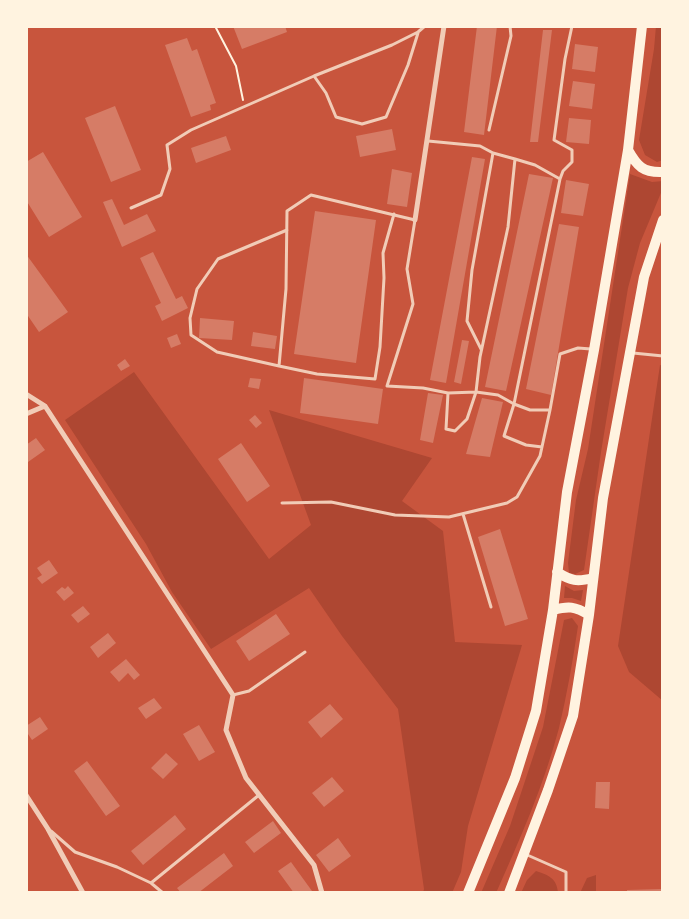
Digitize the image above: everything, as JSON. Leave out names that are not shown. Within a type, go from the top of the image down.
[{"type":"main road","points":[[468,893],[512,787],[536,711],[553,610],[567,492],[594,350],[628,150],[642,26]]},
{"type":"main road","points":[[628,150],[636,165],[651,173],[663,172]]},
{"type":"main road","points":[[509,893],[573,716],[589,615],[603,498],[644,277],[663,220]]},
{"type":"main road","points":[[557,572],[568,579],[581,581],[593,578]]},
{"type":"main road","points":[[553,610],[566,606],[579,608],[589,615]]},
{"type":"street","points":[[415,220],[444,26]]},
{"type":"street","points":[[26,394],[45,406],[233,695],[226,730],[246,778],[314,865],[322,893]]},
{"type":"street","points":[[26,414],[45,406]]},
{"type":"street","points":[[26,795],[48,829],[83,893]]},
{"type":"lane","points":[[131,208],[161,195],[170,168],[167,144],[191,130],[314,76],[392,45],[418,32],[425,26]]},
{"type":"lane","points":[[489,130],[511,36],[510,26]]},
{"type":"lane","points":[[542,447],[526,445],[504,436],[514,404],[560,179],[563,171],[572,162],[572,150],[554,140],[565,59],[572,26]]},
{"type":"lane","points":[[314,76],[326,93],[336,117],[362,124],[386,117],[408,65],[418,32]]},
{"type":"lane","points":[[428,140],[480,146],[493,153],[535,165],[560,179]]},
{"type":"lane","points":[[482,350],[466,321],[472,270],[493,153]]},
{"type":"lane","points":[[448,393],[446,429],[455,431],[467,418],[476,392],[482,350],[508,227],[515,159]]},
{"type":"lane","points":[[279,366],[286,290],[287,211],[311,195],[415,220],[407,269],[413,304],[387,386],[423,388],[448,393],[476,392],[498,395],[530,410],[550,410]]},
{"type":"lane","points":[[287,230],[218,259],[197,289],[190,318],[191,335],[217,352],[317,374],[375,378],[380,347],[384,278],[383,253],[394,214]]},
{"type":"lane","points":[[282,503],[330,502],[395,515],[449,517],[507,504],[517,498],[540,456],[560,354],[578,348],[594,350]]},
{"type":"lane","points":[[630,353],[663,356]]},
{"type":"lane","points":[[463,514],[491,607]]},
{"type":"lane","points":[[233,695],[249,691],[305,652]]},
{"type":"lane","points":[[151,882],[259,795]]},
{"type":"lane","points":[[48,829],[75,852],[151,882],[163,893]]},
{"type":"lane","points":[[524,854],[566,872],[566,893]]},
{"type":"path","points":[[215,26],[236,66],[244,107]]},
{"type":"shaded area","points":[[656,26],[663,26],[663,160],[657,162],[645,155],[639,140]]},
{"type":"shaded area","points":[[630,174],[652,182],[663,181],[663,188],[640,243],[628,288],[584,570],[575,574],[569,573],[568,563],[576,500],[588,449]]},
{"type":"shaded area","points":[[660,365],[663,366],[663,701],[629,672],[618,646]]},
{"type":"shaded area","points":[[134,372],[269,559],[311,525],[269,410],[432,458],[402,501],[443,531],[455,642],[522,645],[468,826],[461,872],[452,893],[423,893],[424,889],[398,709],[342,636],[309,588],[211,649],[172,592],[146,544],[65,420]]},
{"type":"shaded area","points":[[565,586],[574,591],[583,590],[581,601],[564,598]]},
{"type":"shaded area","points":[[572,618],[578,626],[565,702],[553,749],[523,832],[496,893],[481,893],[510,826],[543,727],[564,620]]},
{"type":"shaded area","points":[[536,871],[554,881],[558,893],[521,893],[527,880]]},
{"type":"shaded area","points":[[596,875],[596,893],[580,893],[587,878]]},
{"type":"building","points":[[233,26],[285,26],[287,32],[242,49]]},
{"type":"building","points":[[477,26],[497,26],[484,135],[464,132]]},
{"type":"building","points":[[543,30],[552,30],[538,142],[530,142]]},
{"type":"building","points":[[187,38],[192,51],[197,49],[216,103],[210,105],[211,110],[191,117],[165,45]]},
{"type":"building","points":[[575,44],[598,47],[595,72],[572,69]]},
{"type":"building","points":[[573,81],[595,84],[592,109],[569,106]]},
{"type":"building","points":[[115,106],[141,170],[111,182],[85,118]]},
{"type":"building","points":[[569,118],[591,120],[589,144],[566,142]]},
{"type":"building","points":[[392,129],[396,150],[360,157],[356,136]]},
{"type":"building","points":[[226,136],[231,150],[196,163],[191,148]]},
{"type":"building","points":[[43,152],[82,217],[49,237],[26,200],[26,162]]},
{"type":"building","points":[[472,157],[485,159],[446,383],[430,380]]},
{"type":"building","points":[[392,169],[412,173],[407,207],[387,204]]},
{"type":"building","points":[[529,174],[553,178],[506,391],[485,387]]},
{"type":"building","points":[[566,180],[589,184],[583,216],[561,213]]},
{"type":"building","points":[[112,199],[124,225],[147,214],[156,231],[122,247],[103,202]]},
{"type":"building","points":[[315,211],[376,220],[356,363],[294,354]]},
{"type":"building","points":[[559,224],[579,227],[551,395],[526,389]]},
{"type":"building","points":[[153,252],[176,299],[182,296],[188,308],[162,321],[155,306],[161,303],[140,258]]},
{"type":"building","points":[[26,254],[68,312],[39,332],[26,313]]},
{"type":"building","points":[[200,318],[234,321],[232,340],[199,338]]},
{"type":"building","points":[[253,332],[277,336],[275,349],[251,346]]},
{"type":"building","points":[[177,334],[181,344],[171,348],[167,338]]},
{"type":"building","points":[[462,340],[469,341],[461,384],[454,382]]},
{"type":"building","points":[[125,359],[130,366],[121,371],[117,365]]},
{"type":"building","points":[[250,378],[261,379],[259,389],[248,387]]},
{"type":"building","points":[[304,378],[383,389],[378,424],[300,413]]},
{"type":"building","points":[[428,393],[443,395],[433,443],[420,440]]},
{"type":"building","points":[[482,398],[503,402],[490,457],[466,454]]},
{"type":"building","points":[[255,415],[262,423],[256,428],[249,420]]},
{"type":"building","points":[[36,438],[45,450],[28,462],[26,459],[26,445]]},
{"type":"building","points":[[241,443],[270,486],[247,502],[218,459]]},
{"type":"building","points":[[500,529],[528,619],[505,626],[478,537]]},
{"type":"building","points":[[49,560],[58,573],[42,584],[37,578],[42,575],[37,568]]},
{"type":"building","points":[[68,586],[74,593],[64,601],[56,592],[62,587],[65,589]]},
{"type":"building","points":[[83,606],[90,614],[78,623],[71,615]]},
{"type":"building","points":[[276,614],[290,634],[249,661],[236,641]]},
{"type":"building","points":[[108,633],[116,643],[98,658],[90,647]]},
{"type":"building","points":[[126,659],[140,675],[134,680],[128,673],[119,682],[110,672]]},
{"type":"building","points":[[154,698],[162,708],[146,719],[138,708]]},
{"type":"building","points":[[330,704],[343,719],[321,738],[308,722]]},
{"type":"building","points":[[40,717],[48,729],[32,740],[26,731],[26,726]]},
{"type":"building","points":[[199,725],[215,752],[199,761],[183,734]]},
{"type":"building","points":[[166,753],[178,764],[163,779],[151,768]]},
{"type":"building","points":[[87,761],[120,806],[106,816],[74,771]]},
{"type":"building","points":[[332,777],[344,791],[324,807],[312,793]]},
{"type":"building","points":[[596,782],[610,782],[609,809],[595,808]]},
{"type":"building","points":[[175,815],[186,829],[143,865],[131,851]]},
{"type":"building","points":[[273,821],[281,833],[254,853],[245,842]]},
{"type":"building","points":[[338,838],[351,856],[329,872],[316,855]]},
{"type":"building","points":[[224,853],[233,866],[198,893],[181,893],[177,888]]},
{"type":"building","points":[[291,862],[312,891],[310,893],[294,893],[278,871]]},
{"type":"building","points":[[663,889],[663,893],[627,893],[627,890]]}]
